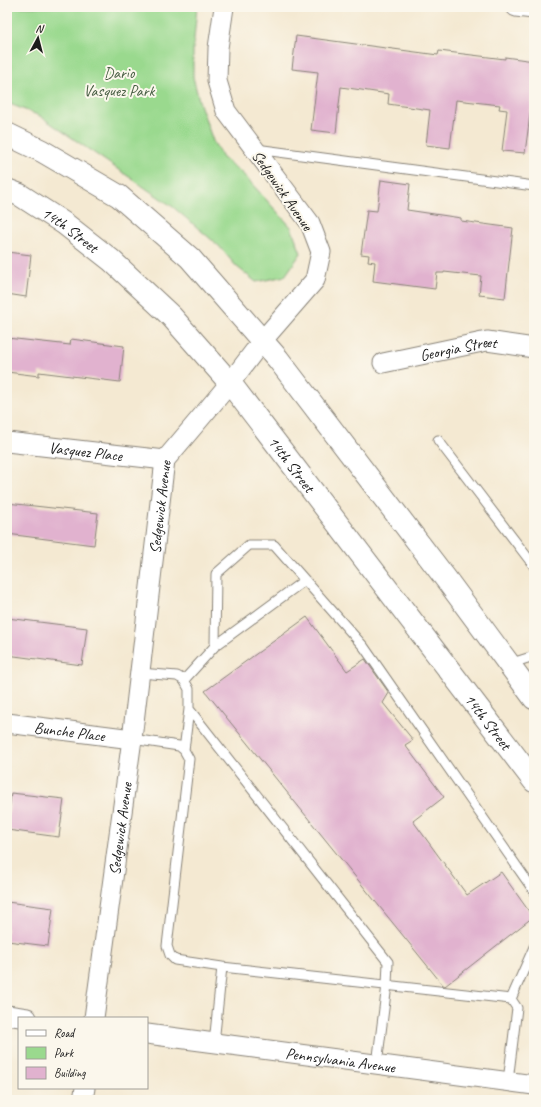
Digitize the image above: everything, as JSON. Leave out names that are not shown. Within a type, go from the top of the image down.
[{"type":"main road","points":[[7,134],[42,151],[119,196],[190,258],[262,341],[446,579],[534,698]]},
{"type":"main road","name":"14th Street","points":[[7,190],[20,196],[65,224],[111,260],[171,316],[230,383],[534,781]]},
{"type":"street","name":"Sedgewick Avenue","points":[[94,1017],[132,739],[165,460],[230,383],[262,341],[315,280],[321,252],[310,223],[226,111],[217,81],[218,48],[224,7]]},
{"type":"street","points":[[516,7],[534,10]]},
{"type":"street","name":"Georgia Street","points":[[383,363],[487,341],[534,348]]},
{"type":"street","name":"Vasquez Place","points":[[7,442],[165,460]]},
{"type":"street","name":"Bunche Place","points":[[7,723],[132,739]]},
{"type":"street","points":[[7,1015],[20,1017]]},
{"type":"street","name":"Pennsylvania Avenue","points":[[148,1034],[534,1084]]},
{"type":"street","points":[[83,1100],[85,1089]]},
{"type":"lane","points":[[254,149],[534,186]]},
{"type":"lane","points":[[438,440],[534,566]]},
{"type":"lane","points":[[215,646],[216,574],[249,545],[274,545],[364,647],[534,891]]},
{"type":"lane","points":[[184,680],[215,646],[306,580]]},
{"type":"lane","points":[[509,664],[534,656]]},
{"type":"lane","points":[[140,673],[177,676],[184,680],[189,689],[189,709],[184,750]]},
{"type":"lane","points":[[189,709],[388,962],[387,985],[377,1064]]},
{"type":"lane","points":[[132,739],[179,746],[184,750],[189,759],[167,946],[170,955],[175,960],[222,967],[511,999],[517,1008],[508,1081]]},
{"type":"lane","points":[[511,999],[534,947]]},
{"type":"lane","points":[[214,1043],[222,967]]},
{"type":"green space","name":"Dario Vasquez Park","points":[[7,7],[197,7],[193,50],[193,77],[200,104],[213,141],[223,158],[242,173],[291,227],[301,253],[285,276],[256,282],[236,266],[219,246],[173,207],[40,116],[10,104],[7,96]]},
{"type":"building","points":[[296,36],[438,55],[439,51],[534,61],[534,92],[525,153],[502,151],[507,110],[499,109],[500,105],[456,100],[450,148],[426,145],[430,110],[388,104],[389,94],[341,87],[336,133],[311,130],[318,72],[292,69]]},
{"type":"building","points":[[381,180],[410,184],[407,210],[461,218],[461,221],[513,228],[505,298],[479,295],[481,276],[444,272],[437,273],[435,289],[373,281],[375,262],[368,261],[369,255],[361,254],[367,210],[377,211]]},
{"type":"building","points":[[7,252],[31,255],[26,297],[7,294]]},
{"type":"building","points":[[7,338],[70,345],[71,339],[124,346],[120,382],[39,372],[39,376],[7,372]]},
{"type":"building","points":[[7,503],[98,513],[94,545],[7,534]]},
{"type":"building","points":[[307,617],[347,671],[365,659],[389,693],[383,703],[413,740],[405,745],[444,797],[413,821],[467,895],[501,872],[533,917],[445,986],[205,691]]},
{"type":"building","points":[[7,618],[87,628],[82,665],[7,655]]},
{"type":"building","points":[[11,793],[64,799],[59,837],[7,830]]},
{"type":"building","points":[[7,902],[53,908],[48,946],[7,941]]}]
